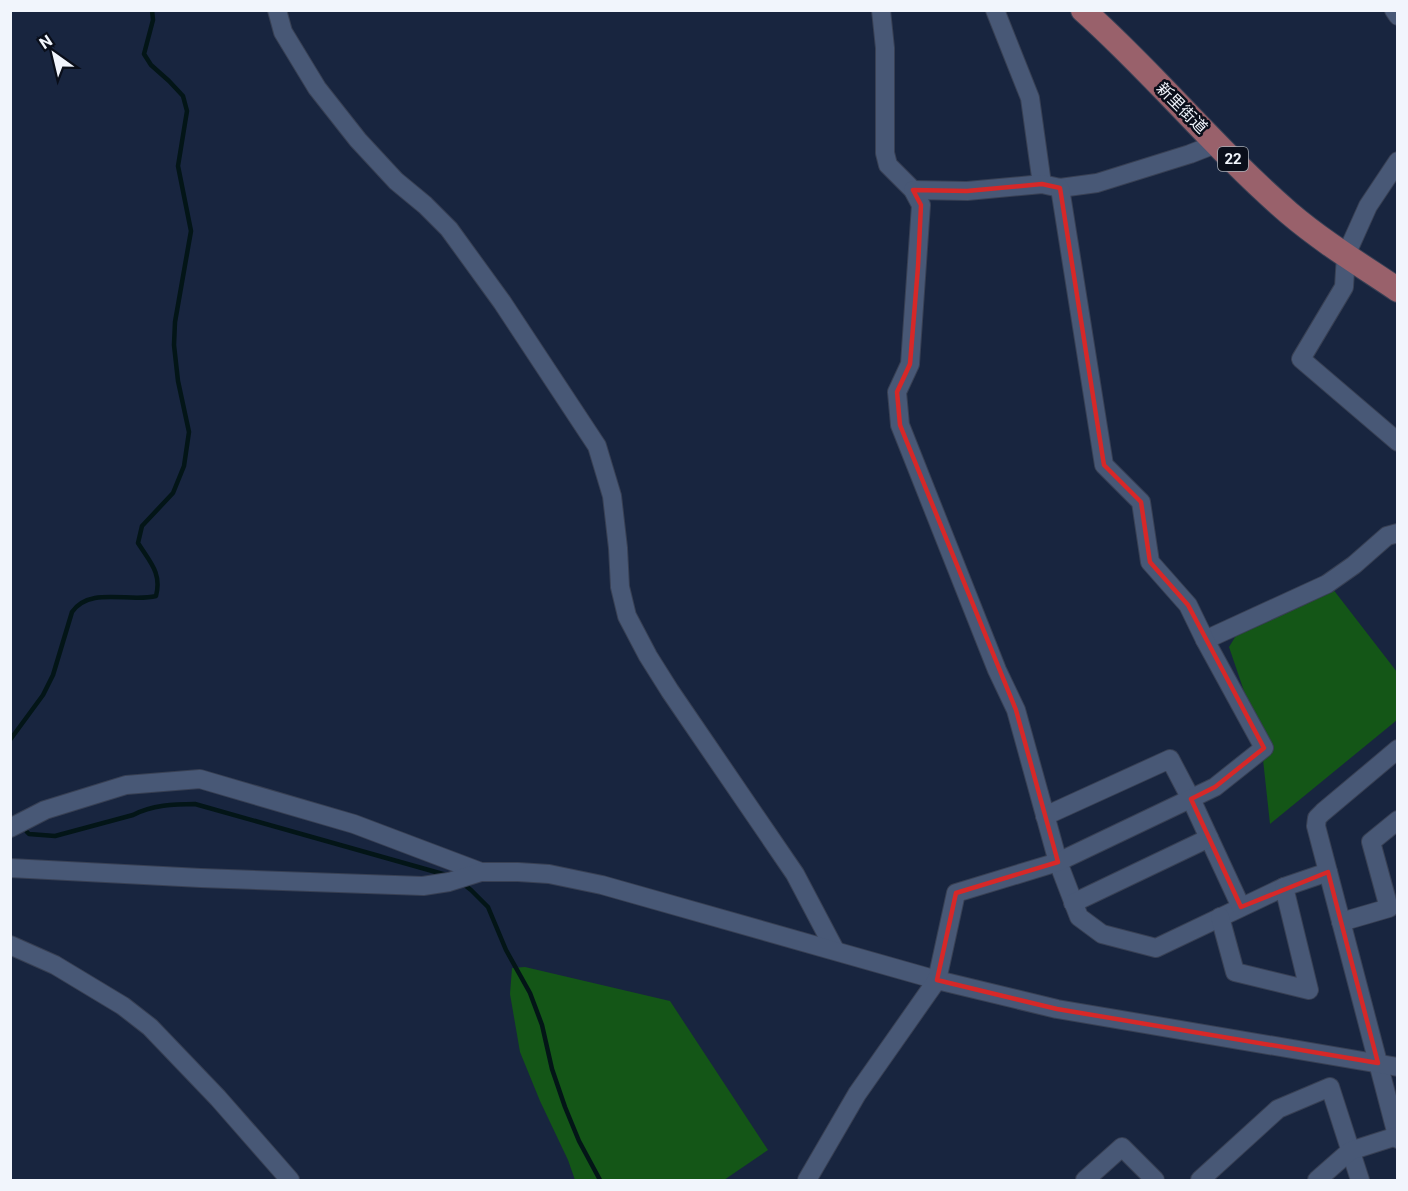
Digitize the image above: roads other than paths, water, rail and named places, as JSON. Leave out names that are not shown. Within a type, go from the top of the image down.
[{"type":"main road","name":"新里街道","points":[[1083,10],[1290,213],[1398,290]]},
{"type":"street","points":[[277,10],[283,32],[317,88],[358,140],[396,181],[449,229],[502,302],[597,446],[612,496],[620,587],[627,616],[670,691],[795,874],[835,950]]},
{"type":"street","points":[[881,10],[885,48],[885,153],[888,165],[913,190],[921,205],[910,364],[897,392],[900,425],[997,670],[1016,710],[1058,862],[1079,917],[1101,934],[1156,948],[1241,907],[1328,872]]},
{"type":"street","points":[[807,1180],[857,1094],[937,980],[956,893],[1058,862],[1215,787],[1264,748],[1188,605],[1150,562],[1141,502],[1104,465],[1051,186],[1030,98],[995,10]]},
{"type":"street","points":[[1394,10],[1398,16]]},
{"type":"street","points":[[913,190],[967,191],[1097,183],[1218,143]]},
{"type":"street","points":[[1398,161],[1368,206],[1346,255],[1344,287],[1301,359],[1398,442]]},
{"type":"street","points":[[1205,640],[1327,584],[1354,566],[1387,536],[1398,533]]},
{"type":"street","points":[[1317,1180],[1350,1151],[1397,1137],[1316,826],[1317,818],[1398,749]]},
{"type":"street","points":[[1045,816],[1170,759],[1241,907]]},
{"type":"street","points":[[10,828],[45,810],[126,785],[200,779],[354,824],[465,877]]},
{"type":"street","points":[[1341,922],[1393,907],[1371,842],[1398,820]]},
{"type":"street","points":[[1073,903],[1209,838]]},
{"type":"street","points":[[10,868],[423,886],[465,877],[549,874],[602,885],[937,980],[1057,1009],[1398,1067]]},
{"type":"street","points":[[1220,917],[1235,972],[1309,990],[1284,888]]},
{"type":"street","points":[[10,945],[55,965],[123,1006],[150,1027],[218,1098],[290,1180]]},
{"type":"street","points":[[1200,1180],[1278,1109],[1330,1088],[1360,1180]]},
{"type":"street","points":[[1085,1180],[1122,1147],[1155,1180]]},
{"type":"waterway","points":[[10,740],[43,695],[53,675],[72,612],[80,604],[100,597],[146,598],[156,596],[156,574],[138,543],[142,526],[173,493],[184,466],[189,432],[178,381],[174,345],[175,322],[191,231],[178,166],[187,111],[183,96],[151,65],[144,54],[153,20],[152,10]]},
{"type":"waterway","points":[[27,832],[55,836],[155,807],[195,804],[450,876]]},
{"type":"waterway","points":[[462,883],[488,907],[506,950],[530,993],[542,1025],[552,1069],[565,1107],[579,1141],[600,1180]]}]
